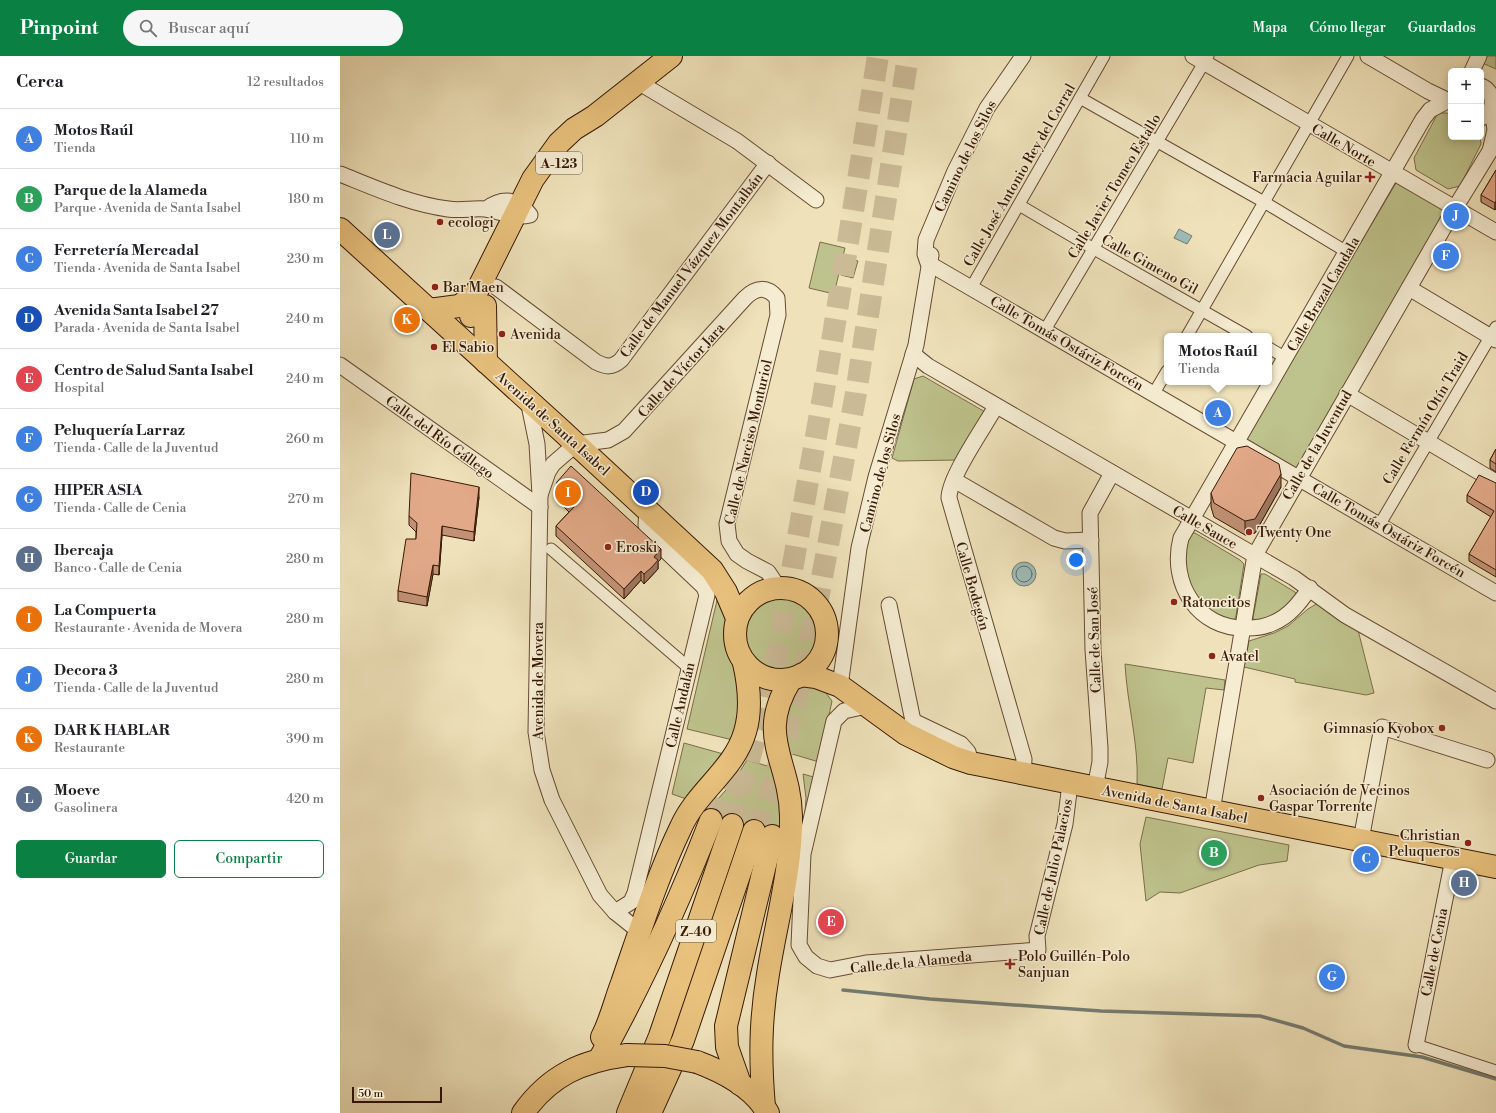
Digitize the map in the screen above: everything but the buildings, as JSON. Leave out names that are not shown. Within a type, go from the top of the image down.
[{"type":"main road","name":"A-123","points":[[486,362],[477,306],[517,217],[595,116],[671,56]]},
{"type":"main road","name":"A-123","points":[[456,334],[477,306],[496,287],[517,217]]},
{"type":"main road","name":"Avenida de Santa Isabel","points":[[340,229],[712,570],[757,594]]},
{"type":"main road","name":"A-123","points":[[429,310],[459,306],[477,306]]},
{"type":"main road","name":"Avenida de Santa Isabel","points":[[712,570],[726,592],[737,618]]},
{"type":"main road","points":[[593,1062],[640,932],[682,825],[699,798],[728,765],[739,749],[748,717],[749,688],[744,663],[736,646],[734,632],[737,618],[743,606],[757,594],[778,587],[787,588],[804,594],[818,606],[826,622],[827,631],[825,648],[816,664],[796,677],[779,700],[774,727],[776,744],[789,795],[791,824],[785,878],[768,975],[761,1029],[760,1050],[766,1110]]},
{"type":"main road","name":"Avenida de Santa Isabel","points":[[825,648],[830,667],[840,686]]},
{"type":"main road","points":[[744,663],[750,669],[765,678],[782,680],[796,677]]},
{"type":"main road","name":"Avenida de Santa Isabel","points":[[796,677],[816,677],[840,686],[866,706],[909,728],[953,758],[971,763],[1023,775],[1496,867]]},
{"type":"main road","points":[[593,1062],[619,1024],[683,890],[711,820]]},
{"type":"main road","name":"Z-40","points":[[628,1113],[660,1036],[732,825]]},
{"type":"main road","name":"Z-40","points":[[650,1113],[683,1040],[763,834],[726,1026],[727,1047],[740,1084]]},
{"type":"main road","points":[[523,1113],[546,1086],[557,1078],[593,1062],[628,1055],[665,1056],[697,1062],[715,1069],[740,1084],[766,1110]]},
{"type":"street","name":"Camino de los Silos","points":[[928,263],[925,254],[926,240],[955,171],[987,108],[1023,56]]},
{"type":"street","name":"Camino de los Silos","points":[[840,686],[860,548],[876,477],[913,354],[928,263],[937,237],[973,154],[995,113],[1034,56]]},
{"type":"street","name":"Calle José Antonio Rey del Corral","points":[[971,288],[1104,56]]},
{"type":"street","points":[[1189,333],[1348,56]]},
{"type":"street","points":[[1368,56],[1428,91],[1448,101]]},
{"type":"street","points":[[1473,68],[1479,56]]},
{"type":"street","name":"Calle Norte","points":[[1202,58],[1309,124],[1496,232]]},
{"type":"street","name":"Calle Javier Tomeo Estallo","points":[[1045,330],[1157,142],[1202,58]]},
{"type":"street","points":[[638,82],[737,141],[816,200]]},
{"type":"street","points":[[1484,88],[1490,93],[1494,103],[1488,114],[1484,116]]},
{"type":"street","points":[[1428,91],[1430,110],[1448,101]]},
{"type":"street","points":[[1080,98],[1264,202],[1347,252]]},
{"type":"street","name":"Calle de la Juventud","points":[[1212,811],[1255,555],[1493,144],[1495,122],[1494,103]]},
{"type":"street","name":"Calle Brazal Candala","points":[[1272,382],[1430,110]]},
{"type":"street","name":"Calle de Manuel Vázquez Montalbán","points":[[496,287],[596,362],[613,366],[621,360],[768,163]]},
{"type":"street","points":[[340,174],[426,205],[449,209],[486,209],[517,217],[513,201],[500,201],[486,209]]},
{"type":"street","name":"Calle Gimeno Gil","points":[[1019,205],[1242,333]]},
{"type":"street","name":"Calle Tomás Ostáriz Forcén","points":[[928,263],[1495,589]]},
{"type":"street","name":"Calle de Víctor Jara","points":[[576,444],[608,440],[629,427],[750,293],[762,288],[773,293],[777,298]]},
{"type":"street","points":[[1409,288],[1494,335]]},
{"type":"street","name":"Calle de Narciso Monturiol","points":[[777,298],[778,315],[727,524],[729,541],[737,554],[768,572],[778,587]]},
{"type":"street","name":"Calle Fermín Otín Traid","points":[[1380,524],[1494,335]]},
{"type":"street","points":[[1272,350],[1286,358]]},
{"type":"street","name":"Calle Sauce","points":[[913,354],[928,366],[1310,588],[1346,615],[1496,701]]},
{"type":"street","name":"Calle del Río Gállego","points":[[340,365],[540,501]]},
{"type":"street","points":[[1154,393],[1164,376]]},
{"type":"street","name":"Calle Brazal Candala","points":[[1270,385],[1183,532],[1178,548],[1177,562],[1183,588],[1194,606],[1209,619],[1225,626],[1243,628],[1264,627],[1279,620],[1296,607],[1310,588]]},
{"type":"street","points":[[1347,394],[1496,482]]},
{"type":"street","name":"Avenida de Movera","points":[[528,400],[537,444],[540,501],[536,732],[542,770],[552,800],[604,901],[640,932]]},
{"type":"street","name":"Calle Bodegón","points":[[996,406],[954,480],[949,492],[949,500],[1024,759],[1023,775]]},
{"type":"street","name":"Avenida de Movera","points":[[540,501],[545,480],[553,464],[576,444]]},
{"type":"street","name":"Calle de San José","points":[[1095,788],[1100,762],[1100,748],[1093,650],[1090,510],[1112,473]]},
{"type":"street","points":[[954,480],[1054,538],[1064,542],[1091,540]]},
{"type":"street","name":"Calle Andalán","points":[[615,912],[631,902],[635,894],[707,592],[704,587],[650,535],[646,525],[647,510]]},
{"type":"street","points":[[551,549],[689,668]]},
{"type":"street","points":[[890,605],[909,728]]},
{"type":"street","name":"Calle de la Alameda","points":[[866,706],[844,711],[834,721],[803,854],[798,940],[800,950],[817,966],[830,970],[866,963],[1038,950]]},
{"type":"street","points":[[1361,840],[1382,727],[1487,760]]},
{"type":"street","name":"Calle de Julio Palacios","points":[[1038,950],[1037,936],[1065,824],[1070,784]]},
{"type":"street","name":"Calle de Cenia","points":[[1416,1045],[1453,858]]},
{"type":"street","points":[[1416,1045],[1496,1072]]},
{"type":"green space","points":[[1482,56],[1496,56],[1496,69],[1480,62]]},
{"type":"green space","points":[[1438,113],[1448,114],[1448,140],[1480,140],[1481,144],[1460,186],[1448,189],[1416,170],[1414,158]]},
{"type":"green space","points":[[1396,183],[1447,211],[1298,471],[1245,438]]},
{"type":"green space","points":[[820,242],[845,248],[834,294],[809,288]]},
{"type":"green space","points":[[845,258],[858,261],[853,278],[841,275]]},
{"type":"green space","points":[[923,376],[987,413],[958,460],[898,461],[892,458],[914,379]]},
{"type":"green space","points":[[1190,533],[1195,533],[1240,560],[1244,564],[1234,621],[1218,617],[1195,598],[1182,564]]},
{"type":"green space","points":[[1261,574],[1265,574],[1295,592],[1297,596],[1277,615],[1255,621],[1253,618]]},
{"type":"green space","points":[[718,596],[728,615],[727,627],[730,650],[737,670],[742,707],[733,740],[687,729]]},
{"type":"green space","points":[[782,597],[803,603],[813,613],[819,634],[813,655],[803,665],[782,671],[761,665],[751,655],[745,634],[751,613],[761,603]]},
{"type":"green space","points":[[1318,603],[1358,630],[1374,693],[1366,695],[1295,682],[1295,679],[1244,667],[1249,641],[1274,633],[1288,626],[1308,609]]},
{"type":"green space","points":[[1125,664],[1225,680],[1224,690],[1206,688],[1193,763],[1168,758],[1162,789],[1137,784],[1135,739]]},
{"type":"green space","points":[[810,686],[823,689],[832,701],[819,762],[789,753],[784,728],[793,695]]},
{"type":"green space","points":[[684,743],[727,755],[689,800],[672,794]]},
{"type":"green space","points":[[747,760],[774,768],[780,791],[780,839],[702,817],[733,782]]},
{"type":"green space","points":[[803,774],[817,778],[805,814],[806,798]]},
{"type":"green space","points":[[1146,817],[1289,845],[1287,861],[1259,865],[1180,893],[1160,892],[1146,901],[1140,844]]},
{"type":"water","points":[[1179,229],[1192,236],[1187,244],[1174,238]]},
{"type":"water","points":[[1024,562],[1033,565],[1036,574],[1033,583],[1024,586],[1015,583],[1012,574],[1015,565]]},
{"type":"waterway","points":[[843,990],[930,999],[1101,1011],[1260,1016],[1303,1028],[1344,1046],[1422,1057],[1496,1079]]},
{"type":"tunnel","points":[[732,825],[777,654],[823,397],[878,56]]},
{"type":"tunnel","points":[[754,831],[776,774],[807,659],[856,393],[908,56]]},
{"type":"tunnel","points":[[711,820],[739,782]]},
{"type":"place","name":"Farmacia Aguilar","points":[[1370,177]]},
{"type":"place","name":"Decora 3","points":[[1456,216]]},
{"type":"place","name":"ecologi","points":[[440,222]]},
{"type":"place","name":"Moeve","points":[[387,235]]},
{"type":"place","name":"Peluquería Larraz","points":[[1446,256]]},
{"type":"place","name":"Bar Maen","points":[[435,287]]},
{"type":"place","name":"DAR K HABLAR","points":[[407,320]]},
{"type":"place","name":"Avenida","points":[[502,334]]},
{"type":"place","name":"El Sabio","points":[[434,347]]},
{"type":"place","name":"Motos Raúl","points":[[1218,413]]},
{"type":"place","name":"Avenida Santa Isabel 27","points":[[646,492]]},
{"type":"place","name":"La Compuerta","points":[[568,493]]},
{"type":"place","name":"Twenty One","points":[[1249,532]]},
{"type":"place","name":"Eroski","points":[[608,547]]},
{"type":"place","name":"Ratoncitos","points":[[1174,602]]},
{"type":"place","name":"Avatel","points":[[1212,656]]},
{"type":"place","name":"Gimnasio Kyobox","points":[[1442,728]]},
{"type":"place","name":"Asociación de Vecinos Gaspar Torrente","points":[[1261,798]]},
{"type":"place","name":"Christian Peluqueros","points":[[1468,843]]},
{"type":"place","name":"Parque de la Alameda","points":[[1214,853]]},
{"type":"place","name":"Ferretería Mercadal","points":[[1366,859]]},
{"type":"place","name":"Ibercaja","points":[[1464,883]]},
{"type":"place","name":"Centro de Salud Santa Isabel","points":[[831,922]]},
{"type":"place","name":"Polo Guillén-Polo Sanjuan","points":[[1010,964]]},
{"type":"place","name":"HIPER ASIA","points":[[1332,977]]}]
